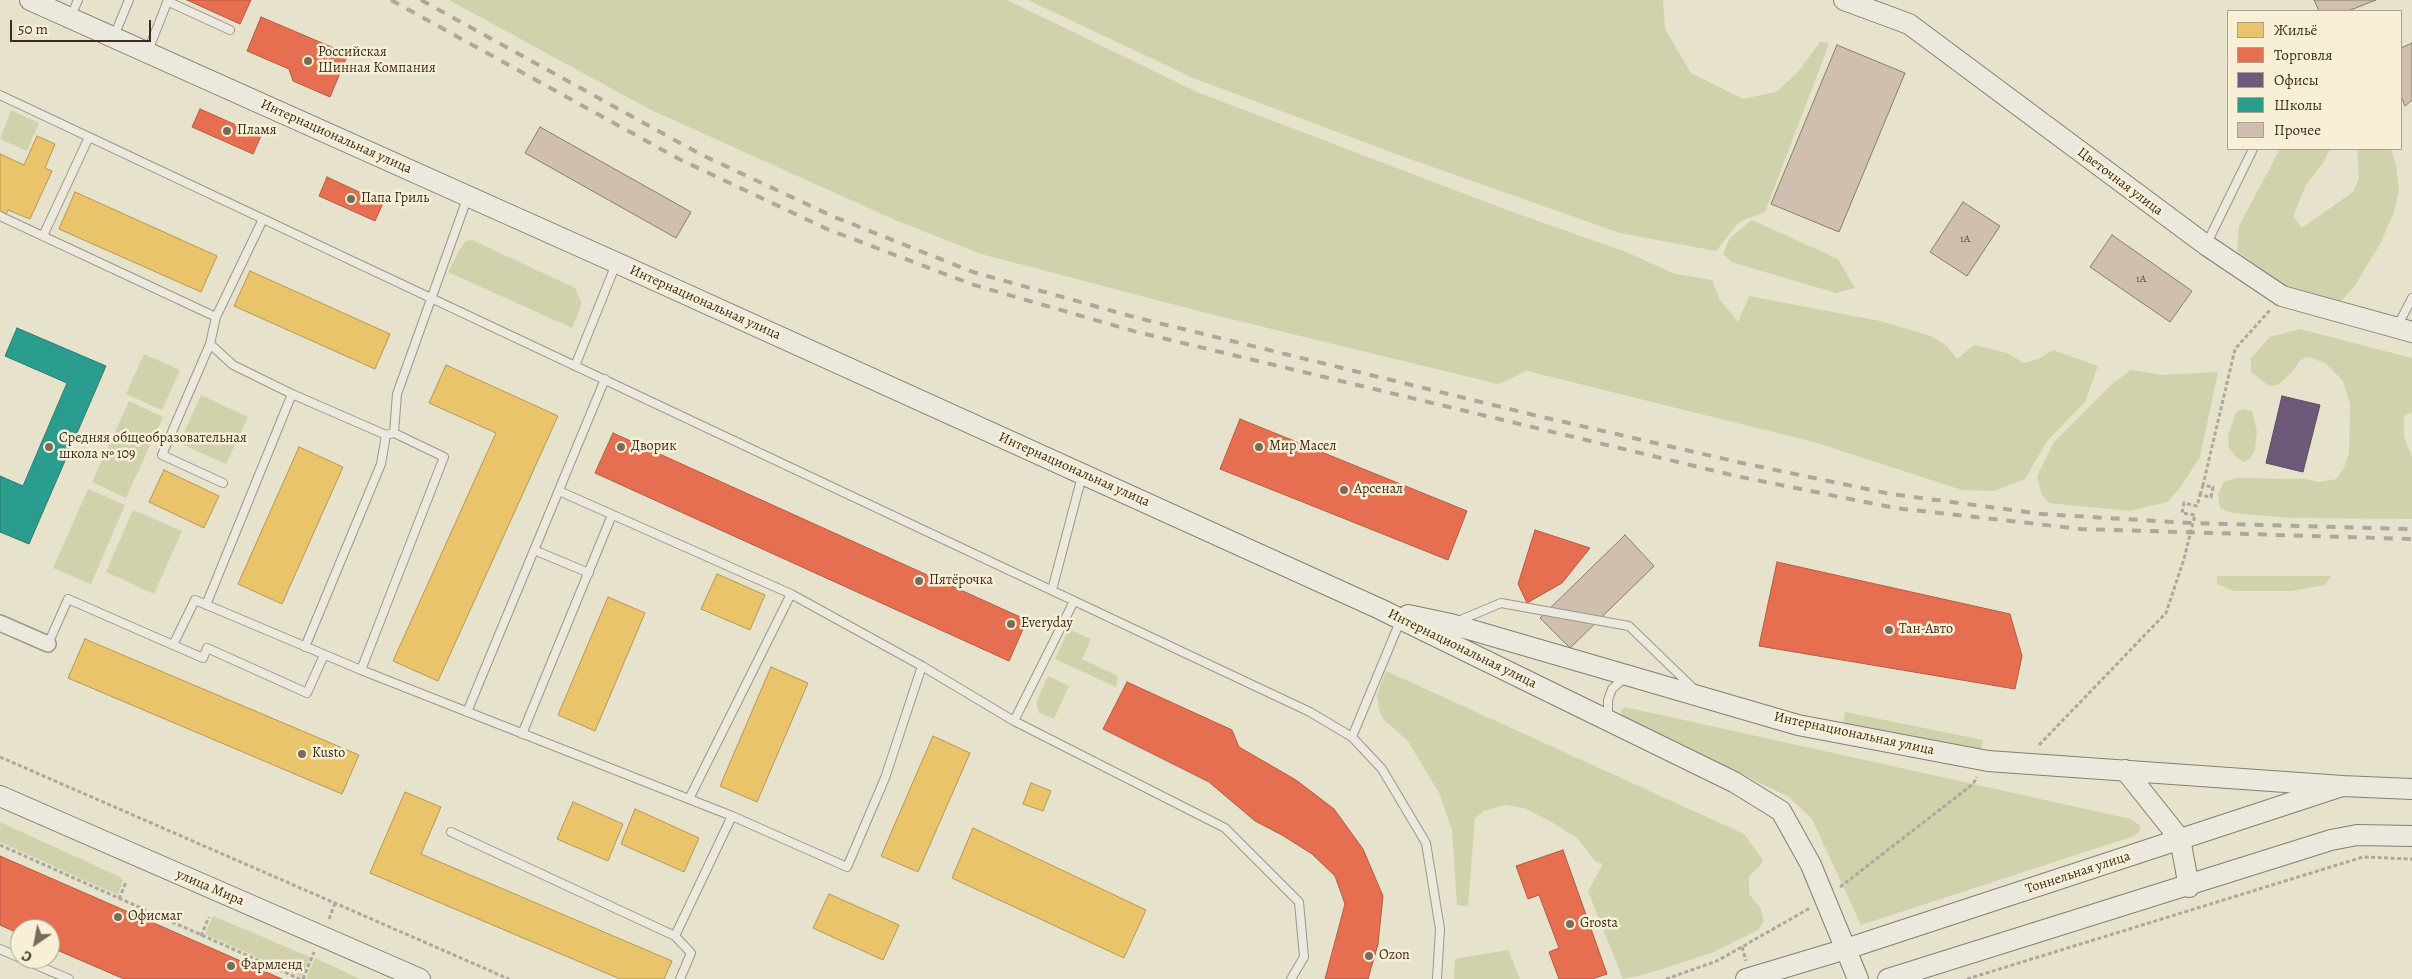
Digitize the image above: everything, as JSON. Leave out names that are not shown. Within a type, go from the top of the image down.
[{"type":"main road","name":"Интернациональная улица","points":[[30,0],[617,262],[1380,609],[1734,782],[1781,811],[1811,865],[1858,979]]},
{"type":"main road","name":"Цветочная улица","points":[[1844,0],[1909,24],[2206,245],[2282,296],[2404,330]]},
{"type":"main road","name":"Интернациональная улица","points":[[1380,609],[1451,624],[1798,725],[1988,761],[2342,786]]},
{"type":"main road","points":[[2125,770],[2180,839],[2189,886]]},
{"type":"main road","name":"Тоннельная улица","points":[[1746,979],[1846,949],[2342,786],[2412,789]]},
{"type":"main road","name":"улица Мира","points":[[0,796],[420,979]]},
{"type":"main road","points":[[1888,979],[2331,840],[2357,835],[2412,836]]},
{"type":"street","points":[[0,624],[48,644]]},
{"type":"lane","points":[[70,18],[78,0]]},
{"type":"lane","points":[[113,38],[129,0]]},
{"type":"lane","points":[[147,53],[168,1],[230,30]]},
{"type":"lane","points":[[0,95],[1310,712],[1352,737],[1382,770],[1426,843],[1440,929],[1437,979]]},
{"type":"lane","points":[[43,236],[89,137]]},
{"type":"lane","points":[[2206,245],[2253,150]]},
{"type":"lane","points":[[394,434],[397,394],[468,196]]},
{"type":"lane","points":[[0,216],[216,317]]},
{"type":"lane","points":[[223,483],[162,455],[210,344],[216,317],[263,219]]},
{"type":"lane","points":[[575,366],[617,262]]},
{"type":"lane","points":[[2404,330],[2412,298]]},
{"type":"lane","points":[[210,344],[233,365],[292,394],[386,435],[394,434],[444,457],[361,670]]},
{"type":"lane","points":[[467,712],[605,379]]},
{"type":"lane","points":[[206,605],[292,394]]},
{"type":"lane","points":[[306,647],[381,464],[386,435]]},
{"type":"lane","points":[[1052,590],[1083,474]]},
{"type":"lane","points":[[558,491],[791,594],[922,666],[1014,721],[1225,828],[1299,902],[1304,957],[1291,979]]},
{"type":"lane","points":[[522,734],[612,515]]},
{"type":"lane","points":[[534,550],[589,572]]},
{"type":"lane","points":[[689,799],[791,594]]},
{"type":"lane","points":[[48,644],[68,599],[202,658],[207,648],[308,693],[324,655]]},
{"type":"lane","points":[[173,645],[195,600],[361,670],[732,816],[847,867],[885,778],[922,666]]},
{"type":"lane","points":[[1014,721],[1074,601]]},
{"type":"lane","points":[[1451,624],[1501,603],[1629,626],[1702,697]]},
{"type":"lane","points":[[1352,737],[1401,619]]},
{"type":"lane","points":[[1608,720],[1608,700],[1612,689],[1628,675]]},
{"type":"lane","points":[[675,936],[732,816]]},
{"type":"lane","points":[[451,832],[675,936],[691,953],[680,979]]},
{"type":"lane","points":[[47,969],[70,979]]},
{"type":"path","points":[[2038,746],[2166,613],[2184,559],[2195,515],[2182,513],[2184,503],[2197,506],[2235,349],[2282,296]]},
{"type":"path","points":[[2200,495],[2211,497],[2213,487],[2203,485]]},
{"type":"path","points":[[0,757],[509,979]]},
{"type":"path","points":[[0,845],[300,979]]},
{"type":"path","points":[[1967,979],[2363,858],[2412,859]]},
{"type":"path","points":[[119,899],[126,882]]},
{"type":"path","points":[[1666,979],[1717,961],[1825,899]]},
{"type":"path","points":[[202,936],[209,917]]},
{"type":"green space","points":[[449,0],[1007,0],[1197,92],[1507,210],[1626,252],[1675,274],[1712,280],[1720,300],[1738,322],[1749,296],[1880,321],[1931,336],[1947,346],[1957,359],[1974,345],[2007,353],[2024,363],[2038,359],[2053,350],[2098,366],[2085,402],[2047,441],[2025,479],[1994,491],[1962,490],[1814,442],[1527,371],[1498,384],[1210,314],[981,254],[895,220],[649,109]]},
{"type":"green space","points":[[1028,0],[1663,0],[1665,29],[1691,73],[1743,99],[1776,92],[1797,73],[1821,41],[1829,44],[1765,212],[1739,222],[1716,251],[1620,233],[1404,157],[1193,78]]},
{"type":"green space","points":[[11,110],[39,123],[27,151],[0,139]]},
{"type":"green space","points":[[2279,150],[2330,150],[2323,163],[2306,185],[2293,216],[2302,228],[2353,192],[2359,179],[2357,150],[2391,150],[2396,165],[2399,190],[2394,212],[2380,244],[2354,287],[2339,303],[2280,284],[2237,251],[2239,226]]},
{"type":"green space","points":[[1752,220],[1838,259],[1855,288],[1836,293],[1731,262],[1723,254],[1730,238]]},
{"type":"green space","points":[[472,240],[575,288],[582,304],[572,328],[448,272],[466,241]]},
{"type":"green space","points":[[2300,329],[2412,358],[2412,412],[2404,416],[2404,437],[2412,456],[2412,519],[2292,518],[2232,513],[2220,508],[2218,494],[2224,482],[2236,478],[2305,479],[2319,482],[2336,479],[2344,468],[2349,453],[2350,404],[2343,381],[2325,363],[2309,357],[2300,360],[2292,372],[2278,385],[2269,386],[2251,372],[2251,358],[2270,337]]},
{"type":"green space","points":[[144,354],[180,370],[162,410],[126,394]]},
{"type":"green space","points":[[2131,370],[2161,375],[2218,372],[2200,457],[2179,489],[2167,502],[2130,511],[2049,503],[2041,493],[2037,476],[2054,442],[2112,384]]},
{"type":"green space","points":[[201,395],[248,417],[226,464],[179,443]]},
{"type":"green space","points":[[129,401],[163,417],[126,498],[92,482]]},
{"type":"green space","points":[[2243,409],[2252,411],[2257,432],[2255,450],[2250,459],[2243,462],[2229,448],[2228,436],[2236,412]]},
{"type":"green space","points":[[88,489],[125,505],[91,584],[53,568]]},
{"type":"green space","points":[[133,510],[182,531],[154,594],[106,572]]},
{"type":"green space","points":[[2217,576],[2331,576],[2325,585],[2291,591],[2234,591],[2217,584]]},
{"type":"green space","points":[[1069,629],[1091,639],[1082,659],[1118,676],[1116,687],[1055,659]]},
{"type":"green space","points":[[1386,671],[1744,834],[1763,860],[1760,866],[1749,876],[1749,894],[1761,909],[1764,921],[1758,930],[1714,952],[1650,973],[1623,979],[1588,891],[1603,864],[1595,861],[1577,838],[1553,823],[1524,808],[1505,805],[1484,811],[1475,818],[1468,906],[1457,905],[1452,830],[1439,793],[1408,741],[1383,719],[1379,709],[1377,695]]},
{"type":"green space","points":[[1048,676],[1069,686],[1054,719],[1039,713],[1036,703]]},
{"type":"green space","points":[[1625,707],[2131,819],[2140,826],[2139,832],[2134,836],[1861,925],[1812,819],[1789,797],[1622,716],[1621,710]]},
{"type":"green space","points":[[1845,712],[1983,740],[1981,751],[1843,723]]},
{"type":"green space","points":[[0,822],[120,877],[123,880],[118,895],[0,842]]},
{"type":"green space","points":[[213,916],[310,957],[302,977],[205,934]]},
{"type":"green space","points":[[1508,950],[1520,979],[1454,979],[1455,959]]},
{"type":"green space","points":[[315,958],[360,979],[306,979]]},
{"type":"building: Жильё","points":[[37,136],[55,144],[45,168],[52,171],[30,219],[8,210],[5,217],[0,214],[0,154],[24,165]]},
{"type":"building: Жильё","points":[[75,192],[217,256],[201,292],[59,229]]},
{"type":"building: Жильё","points":[[250,271],[390,334],[375,369],[234,306]]},
{"type":"building: Жильё","points":[[446,365],[558,416],[438,681],[393,661],[496,433],[429,403]]},
{"type":"building: Жильё","points":[[299,447],[343,467],[282,604],[238,584]]},
{"type":"building: Жильё","points":[[164,470],[219,496],[204,528],[149,502]]},
{"type":"building: Жильё","points":[[717,574],[765,595],[750,630],[701,609]]},
{"type":"building: Жильё","points":[[608,597],[645,613],[595,731],[558,715]]},
{"type":"building: Жильё","points":[[85,639],[359,755],[342,794],[68,678]]},
{"type":"building: Жильё","points":[[771,667],[808,683],[757,802],[720,786]]},
{"type":"building: Жильё","points":[[933,736],[970,753],[918,872],[881,856]]},
{"type":"building: Жильё","points":[[1031,783],[1051,791],[1043,811],[1023,804]]},
{"type":"building: Жильё","points":[[405,792],[441,807],[421,854],[672,961],[664,979],[620,979],[370,873]]},
{"type":"building: Жильё","points":[[573,802],[623,824],[608,861],[557,839]]},
{"type":"building: Жильё","points":[[635,809],[699,838],[684,872],[621,844]]},
{"type":"building: Жильё","points":[[973,828],[1146,910],[1124,958],[952,878]]},
{"type":"building: Жильё","points":[[829,894],[899,925],[883,960],[813,928]]},
{"type":"building: Торговля","points":[[187,0],[251,0],[240,24]]},
{"type":"building: Торговля","name":"Российская Шинная Компания","points":[[261,17],[348,54],[330,97],[293,81],[289,69],[247,51]]},
{"type":"building: Торговля","name":"Пламя","points":[[200,109],[261,136],[253,154],[192,127]]},
{"type":"building: Торговля","name":"Папа Гриль","points":[[327,177],[383,203],[375,221],[319,196]]},
{"type":"building: Торговля","name":"Арсенал","points":[[1240,419],[1467,511],[1448,560],[1220,469]]},
{"type":"building: Торговля","points":[[613,433],[1027,620],[1009,661],[595,473]]},
{"type":"building: Торговля","points":[[1535,530],[1590,548],[1562,583],[1527,603],[1518,584]]},
{"type":"building: Торговля","name":"Тан-Авто","points":[[1777,562],[2010,614],[2022,656],[2015,689],[1759,646]]},
{"type":"building: Торговля","points":[[1127,682],[1232,730],[1239,747],[1296,780],[1334,809],[1363,849],[1383,896],[1378,944],[1368,979],[1325,979],[1345,904],[1335,876],[1312,854],[1255,821],[1209,782],[1103,729]]},
{"type":"building: Торговля","name":"Grosta","points":[[1563,850],[1607,974],[1592,979],[1559,979],[1549,952],[1559,948],[1539,895],[1528,899],[1516,866]]},
{"type":"building: Торговля","points":[[0,856],[282,979],[124,979],[60,951],[60,919],[10,919],[10,930],[0,925]]},
{"type":"building: Офисы","points":[[2282,396],[2320,405],[2303,472],[2266,463]]},
{"type":"building: Школы","points":[[17,328],[106,366],[29,544],[0,532],[0,476],[23,486],[67,383],[5,356]]},
{"type":"building: Прочее","points":[[2314,0],[2376,0],[2351,10],[2319,10]]},
{"type":"building: Прочее","points":[[2412,43],[2412,100],[2405,106],[2402,98],[2402,48]]},
{"type":"building: Прочее","points":[[1837,45],[1905,73],[1839,232],[1771,204]]},
{"type":"building: Прочее","points":[[540,127],[691,212],[676,238],[525,153]]},
{"type":"building: Прочее","points":[[1963,202],[2000,226],[1967,276],[1930,252]]},
{"type":"building: Прочее","points":[[2112,235],[2192,291],[2170,322],[2090,267]]},
{"type":"building: Прочее","points":[[1625,535],[1654,566],[1570,648],[1540,618]]},
{"type":"railway","points":[[391,0],[679,159],[827,229],[971,284],[1137,332],[1736,476],[1895,508],[2081,529],[2412,539]]},
{"type":"railway","points":[[421,0],[700,154],[832,216],[973,272],[1134,317],[1538,416],[1742,463],[1891,494],[2042,514],[2190,523],[2412,529]]},
{"type":"place","name":"Российская Шинная Компания","points":[[308,61]]},
{"type":"place","name":"Пламя","points":[[227,131]]},
{"type":"place","name":"Папа Гриль","points":[[351,199]]},
{"type":"place","name":"Средняя общеобразовательная школа № 109","points":[[49,447]]},
{"type":"place","name":"Дворик","points":[[621,447]]},
{"type":"place","name":"Мир Масел","points":[[1259,447]]},
{"type":"place","name":"Арсенал","points":[[1344,490]]},
{"type":"place","name":"Пятёрочка","points":[[919,581]]},
{"type":"place","name":"Everyday","points":[[1011,624]]},
{"type":"place","name":"Тан-Авто","points":[[1889,630]]},
{"type":"place","name":"Kusto","points":[[302,754]]},
{"type":"place","name":"Офисмаг","points":[[118,917]]},
{"type":"place","name":"Grosta","points":[[1570,924]]},
{"type":"place","name":"Ozon","points":[[1369,956]]},
{"type":"place","name":"Фармленд","points":[[231,966]]}]
